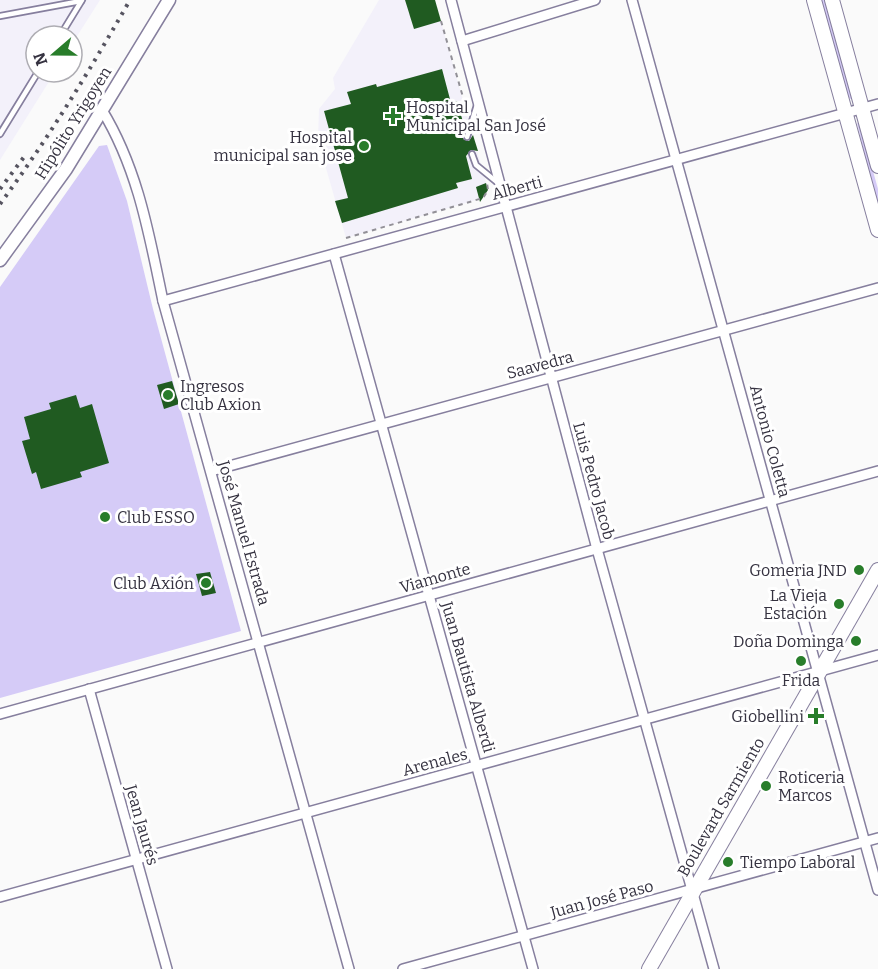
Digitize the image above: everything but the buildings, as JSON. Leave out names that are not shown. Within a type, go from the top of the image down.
[{"type":"main road","points":[[814,0],[878,230]]},
{"type":"main road","points":[[832,0],[878,166]]},
{"type":"main road","name":"Boulevard Sarmiento","points":[[649,969],[692,890],[878,570]]},
{"type":"street","name":"Hipólito Yrigoyen","points":[[0,260],[66,169],[169,0]]},
{"type":"street","name":"Luis Pedro Jacob","points":[[451,0],[597,549],[714,969]]},
{"type":"street","points":[[462,41],[595,0]]},
{"type":"street","name":"Antonio Coletta","points":[[632,0],[878,890]]},
{"type":"street","name":"Alberti","points":[[164,301],[878,104]]},
{"type":"street","name":"José Manuel Estrada","points":[[102,110],[120,140],[142,200],[164,301],[349,969]]},
{"type":"street","name":"Juan Bautista Alberdi","points":[[334,254],[533,969]]},
{"type":"street","name":"Saavedra","points":[[211,471],[878,288]]},
{"type":"street","name":"Viamonte","points":[[0,714],[878,471]]},
{"type":"street","name":"Arenales","points":[[0,897],[878,655]]},
{"type":"street","name":"Jean Jaurés","points":[[89,689],[167,969]]},
{"type":"street","name":"Juan José Paso","points":[[403,969],[878,838]]},
{"type":"lane","points":[[0,16],[81,1]]},
{"type":"lane","points":[[67,24],[81,1]]},
{"type":"lane","points":[[1,132],[31,84]]},
{"type":"lane","points":[[467,136],[478,102]]},
{"type":"lane","points":[[472,154],[476,165],[500,185]]},
{"type":"path","points":[[441,21],[470,124]]},
{"type":"path","points":[[346,238],[483,198],[488,190],[483,170]]},
{"type":"shaded area","points":[[0,0],[100,0],[84,25],[24,24],[24,84],[48,84],[0,160]]},
{"type":"shaded area","name":"Hospital Municipal San José","points":[[379,0],[435,0],[488,190],[483,198],[346,238],[318,140],[319,109],[335,89],[333,78]]},
{"type":"shaded area","points":[[820,0],[826,0],[853,98],[851,99],[847,97]]},
{"type":"shaded area","points":[[857,123],[860,125],[878,189],[878,210]]},
{"type":"shaded area","name":"Club ESSO","points":[[107,145],[127,201],[153,309],[241,631],[0,698],[0,287],[99,146]]},
{"type":"railway","points":[[0,204],[68,104],[130,0]]},
{"type":"railway","points":[[0,189],[27,153]]},
{"type":"place","name":"Hospital Municipal San José","points":[[393,116]]},
{"type":"place","name":"Hospital municipal san jose","points":[[364,146]]},
{"type":"place","name":"Ingresos Club Axion","points":[[168,395]]},
{"type":"place","name":"Club ESSO","points":[[105,517]]},
{"type":"place","name":"Gomeria JND","points":[[859,570]]},
{"type":"place","name":"Club Axión","points":[[206,583]]},
{"type":"place","name":"La Vieja Estación","points":[[839,604]]},
{"type":"place","name":"Doña Dominga","points":[[856,641]]},
{"type":"place","name":"Frida","points":[[801,661]]},
{"type":"place","name":"Giobellini","points":[[816,716]]},
{"type":"place","name":"Roticeria Marcos","points":[[766,786]]},
{"type":"place","name":"Tiempo Laboral","points":[[728,862]]}]
